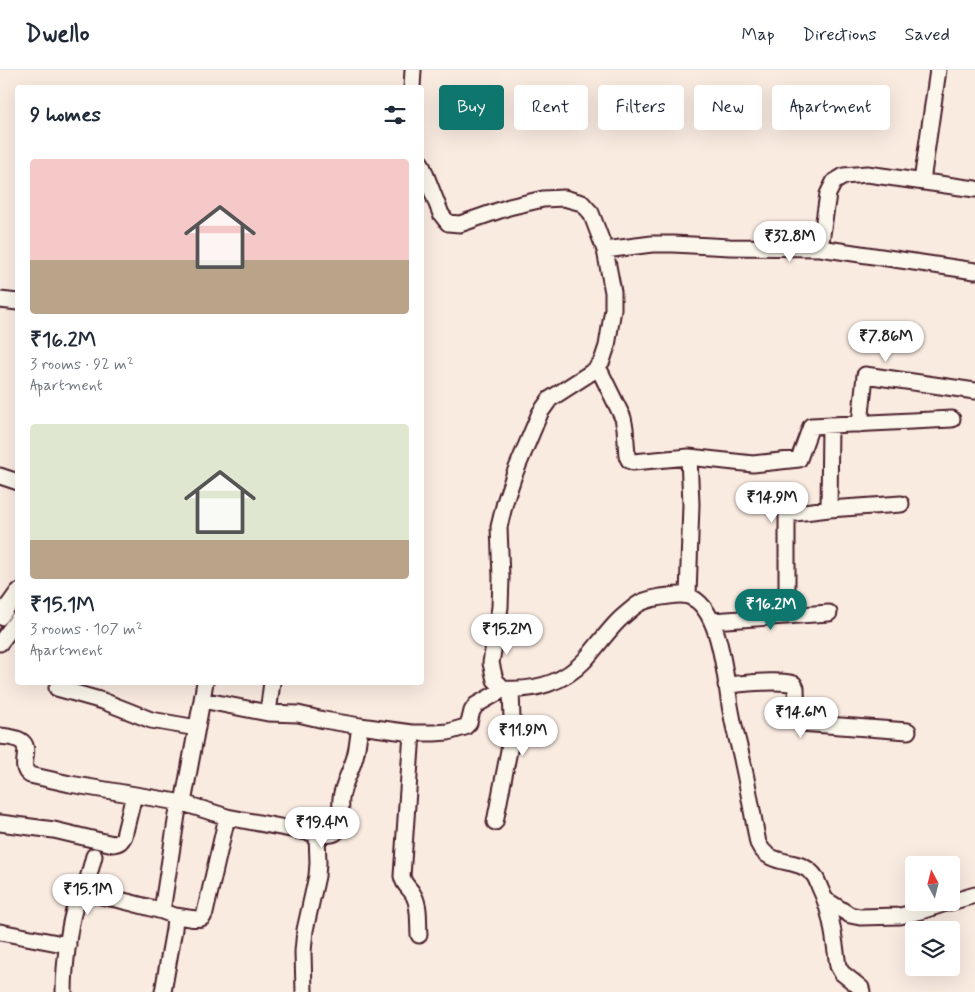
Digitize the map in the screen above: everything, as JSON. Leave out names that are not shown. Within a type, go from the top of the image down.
[{"type":"street","points":[[412,85],[413,70]]},
{"type":"street","points":[[922,181],[938,70]]},
{"type":"street","points":[[424,172],[441,214],[448,223],[460,224],[509,207],[543,199],[564,198],[582,203],[591,213],[605,250],[613,292],[607,346],[602,361],[598,367],[550,399],[545,405],[514,474],[504,502],[499,527],[500,607],[491,663],[495,680],[508,689],[519,690],[553,682],[583,662],[618,621],[640,603],[658,597],[678,595],[688,596],[696,600],[705,609],[712,621],[721,647],[726,685],[758,843],[762,852],[769,857],[804,868],[814,875],[826,900],[838,966],[842,974],[860,988],[862,992]]},
{"type":"street","points":[[820,248],[828,194],[834,182],[844,176],[867,174],[975,189]]},
{"type":"street","points":[[605,250],[652,244],[730,248],[820,248],[975,271]]},
{"type":"street","points":[[0,300],[15,302]]},
{"type":"street","points":[[598,367],[623,418],[627,456],[633,462],[689,457],[753,464],[799,458],[811,426],[952,419]]},
{"type":"street","points":[[860,424],[865,375],[975,391]]},
{"type":"street","points":[[829,509],[830,425]]},
{"type":"street","points":[[688,596],[691,504],[689,457]]},
{"type":"street","points":[[0,476],[15,481]]},
{"type":"street","points":[[787,598],[787,514],[901,504]]},
{"type":"street","points":[[0,617],[15,596]]},
{"type":"street","points":[[712,621],[829,613]]},
{"type":"street","points":[[0,643],[15,623]]},
{"type":"street","points":[[726,685],[778,682],[794,684],[796,688],[797,719],[800,723],[908,731]]},
{"type":"street","points":[[163,992],[174,929],[168,914],[181,803],[204,685]]},
{"type":"street","points":[[268,713],[272,685]]},
{"type":"street","points":[[57,688],[103,701],[151,720],[197,728]]},
{"type":"street","points":[[202,700],[268,713],[298,714],[360,726],[412,733],[448,732],[465,727],[476,705],[508,689]]},
{"type":"street","points":[[495,822],[512,735],[508,689]]},
{"type":"street","points":[[0,736],[22,741],[25,749],[24,768],[30,775],[70,784],[181,803],[227,817],[317,834],[331,834],[337,832],[340,826],[341,798],[345,782],[354,762],[360,726]]},
{"type":"street","points":[[412,733],[402,876],[403,882],[416,899],[419,935]]},
{"type":"street","points":[[0,823],[54,830],[118,844],[124,836],[134,795]]},
{"type":"street","points":[[84,894],[168,914],[200,918],[205,913],[227,817]]},
{"type":"street","points":[[304,992],[303,952],[305,930],[317,876],[317,834]]},
{"type":"street","points":[[64,992],[64,967],[73,915],[77,900],[84,894],[94,856]]},
{"type":"street","points":[[960,899],[975,895]]},
{"type":"street","points":[[826,900],[850,915],[860,917],[900,916],[921,911]]},
{"type":"street","points":[[0,932],[68,945]]}]
